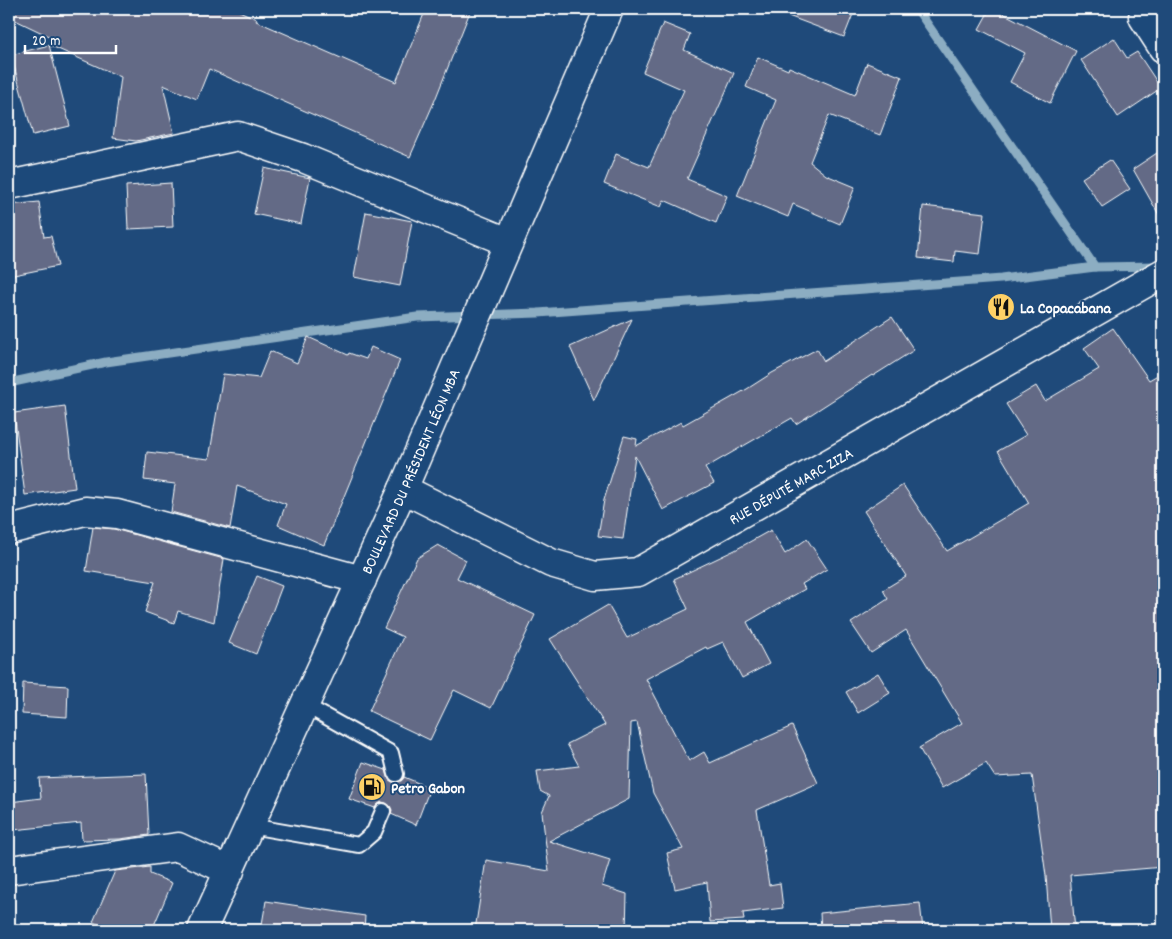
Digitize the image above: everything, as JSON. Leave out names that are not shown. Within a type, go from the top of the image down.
[{"type":"street","name":"BOULEVARD DU PRÉSIDENT LÉON MBA","points":[[202,930],[403,489],[609,9]]},
{"type":"street","points":[[1141,11],[1163,48]]},
{"type":"street","points":[[9,185],[238,136],[303,158],[508,242]]},
{"type":"street","name":"RUE DÉPUTÉ MARC ZIZA","points":[[403,489],[551,564],[595,576],[638,572],[1161,279]]},
{"type":"street","points":[[9,530],[85,511],[117,514],[362,580]]},
{"type":"street","points":[[9,870],[178,847],[230,871]]},
{"type":"lane","points":[[305,705],[391,753],[396,774]]},
{"type":"lane","points":[[250,826],[359,845],[374,832],[383,811]]},
{"type":"building","points":[[9,9],[235,9],[257,19],[256,21],[396,82],[426,9],[471,9],[410,157],[209,69],[197,99],[163,85],[174,133],[136,141],[113,138],[121,77],[49,45],[61,42],[9,17]]},
{"type":"building","points":[[776,9],[855,9],[844,37],[775,11]]},
{"type":"building","points":[[990,9],[995,9],[1076,51],[1050,103],[1010,82],[1025,53],[979,29]]},
{"type":"building","points":[[663,23],[690,34],[684,50],[734,73],[687,179],[727,196],[716,223],[664,200],[661,207],[604,184],[616,154],[649,167],[684,90],[643,72]]},
{"type":"building","points":[[1114,38],[1127,58],[1137,52],[1161,88],[1118,117],[1081,60]]},
{"type":"building","points":[[49,45],[70,126],[33,135],[11,55]]},
{"type":"building","points":[[758,57],[788,70],[789,67],[855,95],[867,63],[902,77],[880,135],[829,115],[810,162],[826,175],[855,187],[840,224],[793,204],[788,217],[737,196],[776,100],[746,87]]},
{"type":"building","points":[[1163,149],[1163,222],[1133,169]]},
{"type":"building","points":[[1110,160],[1130,189],[1102,207],[1082,178]]},
{"type":"building","points":[[264,168],[310,178],[301,224],[254,214]]},
{"type":"building","points":[[171,183],[173,227],[128,229],[126,186]]},
{"type":"building","points":[[39,202],[44,237],[51,236],[58,266],[9,276],[9,205]]},
{"type":"building","points":[[923,206],[985,213],[980,254],[955,251],[954,262],[918,258]]},
{"type":"building","points":[[366,212],[412,221],[400,286],[354,277]]},
{"type":"building","points":[[892,317],[914,350],[796,424],[792,418],[705,468],[714,483],[663,510],[635,456],[623,539],[598,536],[604,500],[624,436],[637,439],[636,446],[681,422],[683,425],[817,349],[824,361]]},
{"type":"building","points":[[632,319],[594,400],[570,347]]},
{"type":"building","points":[[1113,328],[1149,380],[1163,372],[1163,867],[1070,875],[1075,930],[1050,930],[1046,876],[1032,775],[995,777],[986,763],[942,788],[919,748],[962,723],[906,630],[871,653],[851,623],[888,599],[883,590],[906,576],[864,511],[903,485],[947,551],[1029,503],[998,451],[1026,435],[1006,404],[1036,386],[1045,401],[1099,369],[1084,348]]},
{"type":"building","points":[[308,337],[348,355],[349,353],[366,359],[371,347],[400,360],[324,545],[278,525],[286,504],[237,486],[230,528],[171,512],[175,484],[144,480],[147,452],[209,459],[223,374],[259,378],[270,351],[297,363]]},
{"type":"building","points":[[65,406],[75,488],[25,495],[14,413]]},
{"type":"building","points":[[93,527],[114,529],[224,559],[214,622],[178,611],[174,623],[145,612],[155,582],[86,571]]},
{"type":"building","points":[[771,530],[785,554],[807,539],[827,569],[802,584],[805,589],[747,622],[769,664],[742,678],[723,642],[707,649],[706,647],[646,679],[689,761],[704,752],[710,763],[792,726],[818,783],[757,810],[769,885],[780,883],[783,908],[743,913],[744,920],[710,922],[707,882],[675,889],[667,853],[683,849],[653,793],[637,722],[631,723],[629,799],[549,841],[610,860],[602,886],[627,894],[626,930],[475,930],[486,860],[549,871],[542,812],[549,796],[540,791],[537,771],[579,766],[567,744],[605,725],[550,639],[608,605],[627,638],[688,609],[674,579],[735,550]]},
{"type":"building","points":[[438,545],[466,560],[457,578],[535,615],[491,708],[454,690],[430,740],[369,711],[403,637],[384,628],[417,558]]},
{"type":"building","points":[[257,576],[282,586],[256,654],[229,643]]},
{"type":"building","points":[[878,673],[890,693],[858,713],[846,692]]},
{"type":"building","points":[[23,683],[68,686],[67,717],[22,714]]},
{"type":"building","points":[[363,762],[386,770],[389,780],[393,782],[398,782],[404,777],[430,788],[416,825],[391,814],[392,810],[386,803],[382,802],[375,808],[349,799]]},
{"type":"building","points":[[146,774],[149,835],[120,839],[82,840],[81,823],[13,830],[10,802],[41,798],[39,778]]},
{"type":"building","points":[[150,867],[150,874],[172,883],[152,930],[112,930],[93,922],[115,871]]},
{"type":"building","points":[[266,901],[365,916],[364,930],[261,930]]},
{"type":"building","points":[[920,903],[923,930],[821,930],[820,913]]},
{"type":"waterway","points":[[917,9],[1095,267],[1159,266]]},
{"type":"waterway","points":[[9,383],[106,362],[417,317],[538,313],[1001,279],[1095,267]]},
{"type":"place","name":"La Copacabana","points":[[1001,307]]},
{"type":"place","name":"Petro Gabon","points":[[372,787]]}]
